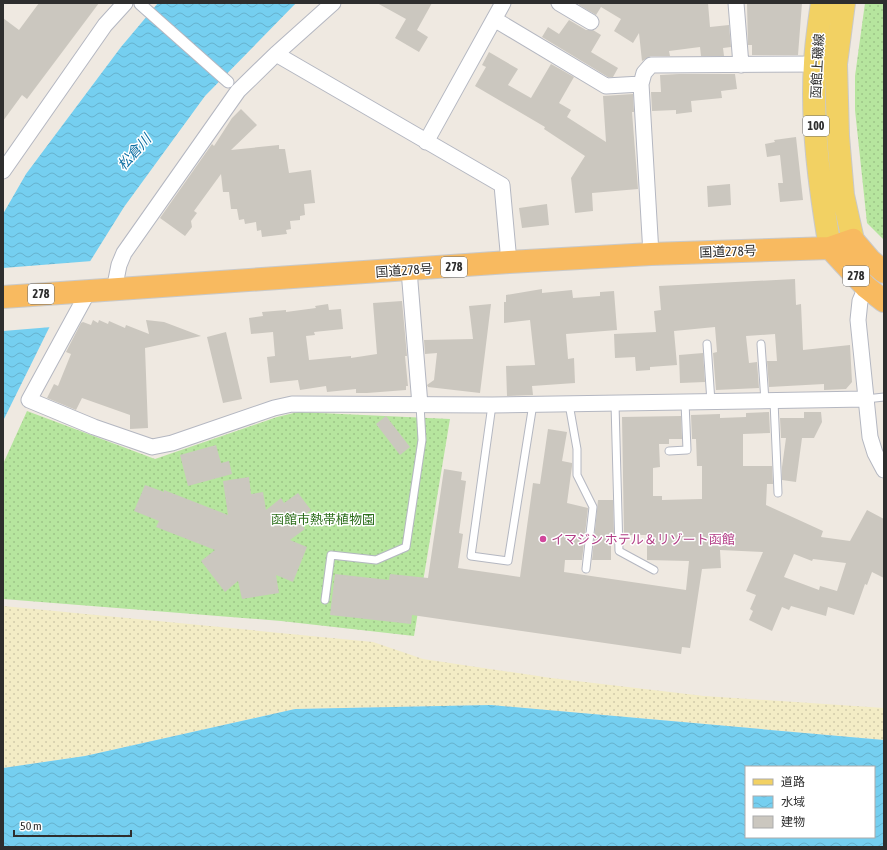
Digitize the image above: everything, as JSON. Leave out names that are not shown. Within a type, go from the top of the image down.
[{"type":"highway","name":"国道278号","points":[[3,297],[509,262],[651,254],[830,248],[853,240]]},
{"type":"highway","name":"278","points":[[853,240],[870,260],[884,272]]},
{"type":"highway","name":"278","points":[[830,248],[866,287],[884,301]]},
{"type":"main road","name":"函館上磯線","points":[[822,3],[815,64],[816,131],[822,199],[830,248]]},
{"type":"main road","name":"函館上磯線","points":[[844,3],[836,64],[838,136],[843,195],[853,240]]},
{"type":"street","points":[[114,290],[119,265],[124,253],[238,91],[276,54],[333,3]]},
{"type":"street","points":[[426,142],[503,3]]},
{"type":"street","points":[[559,3],[591,22]]},
{"type":"street","points":[[736,3],[741,65]]},
{"type":"street","points":[[3,171],[67,78],[105,25],[122,5]]},
{"type":"street","points":[[142,6],[227,82]]},
{"type":"street","points":[[494,19],[606,86],[641,84]]},
{"type":"street","points":[[276,54],[502,185],[509,262]]},
{"type":"street","points":[[651,254],[641,84],[644,73],[651,65],[836,64]]},
{"type":"street","points":[[409,270],[420,406]]},
{"type":"street","points":[[866,287],[860,301],[858,320],[870,437],[875,453],[884,470]]},
{"type":"street","points":[[83,292],[29,400],[94,427],[152,447],[172,443],[274,408],[292,404],[420,406],[866,399]]},
{"type":"lane","points":[[707,344],[711,402]]},
{"type":"lane","points":[[761,344],[770,401],[778,493]]},
{"type":"lane","points":[[866,399],[884,397]]},
{"type":"lane","points":[[669,451],[687,450],[685,402]]},
{"type":"lane","points":[[492,405],[471,556],[508,561],[533,404]]},
{"type":"lane","points":[[569,404],[577,449],[577,475],[593,507],[586,569]]},
{"type":"lane","points":[[615,404],[619,551],[654,570]]},
{"type":"lane","points":[[325,600],[331,555],[376,560],[406,547],[422,440],[420,406]]},
{"type":"green space","points":[[865,3],[884,3],[884,240],[867,223],[855,110],[855,76]]},
{"type":"green space","name":"函館市熱帯植物園","points":[[27,411],[155,459],[277,417],[298,412],[450,419],[414,636],[281,621],[3,599],[3,464]]},
{"type":"sand","points":[[3,606],[373,642],[423,659],[551,678],[704,696],[884,708],[884,740],[491,705],[295,709],[85,756],[3,768]]},
{"type":"water","name":"松倉川","points":[[158,3],[296,3],[205,96],[124,207],[51,324],[3,421],[3,214],[26,174],[121,47]]},
{"type":"water","points":[[491,705],[884,740],[884,847],[3,847],[3,768],[85,756],[295,709]]},
{"type":"pier","points":[[92,261],[52,327],[3,331],[3,268]]},
{"type":"building","points":[[39,3],[99,3],[27,99],[22,95],[3,121],[3,18],[19,30]]},
{"type":"building","points":[[377,3],[432,3],[417,30],[428,37],[419,52],[395,38],[406,19]]},
{"type":"building","points":[[580,3],[708,3],[710,27],[729,25],[731,47],[723,48],[724,56],[701,56],[700,47],[669,51],[670,56],[651,56],[642,61],[639,33],[633,43],[614,31],[621,19],[601,7],[596,15],[579,5]]},
{"type":"building","points":[[747,3],[802,3],[798,55],[752,55],[752,45],[748,45]]},
{"type":"building","points":[[569,20],[586,30],[593,30],[601,35],[591,52],[618,68],[613,77],[608,77],[542,37],[548,27],[559,34]]},
{"type":"building","points":[[489,52],[518,69],[508,85],[531,98],[551,64],[574,77],[559,103],[571,110],[567,117],[606,142],[603,96],[633,94],[634,112],[632,112],[638,189],[592,193],[593,211],[575,213],[571,178],[585,156],[544,129],[545,127],[475,86],[486,67],[482,65]]},
{"type":"building","points":[[735,74],[737,89],[721,91],[722,98],[691,101],[692,112],[676,114],[676,110],[652,111],[651,92],[661,92],[660,75]]},
{"type":"building","points":[[241,109],[257,125],[231,150],[279,145],[279,149],[285,149],[289,173],[311,170],[315,203],[304,204],[305,215],[300,216],[300,220],[290,221],[291,229],[286,230],[287,234],[262,237],[261,230],[257,231],[256,222],[245,224],[244,219],[239,220],[237,209],[231,209],[229,192],[223,192],[221,174],[194,211],[197,213],[191,221],[192,227],[185,236],[160,218],[212,144],[214,146],[232,118]]},
{"type":"building","points":[[796,137],[803,200],[780,202],[778,183],[783,183],[780,155],[767,157],[765,144],[775,142],[774,140]]},
{"type":"building","points":[[730,184],[731,205],[708,207],[707,186]]},
{"type":"building","points":[[547,204],[549,225],[522,228],[519,208]]},
{"type":"building","points":[[795,279],[796,305],[801,304],[803,350],[850,345],[852,382],[846,389],[824,390],[824,384],[769,387],[767,361],[777,361],[775,334],[746,336],[749,363],[757,362],[759,388],[716,390],[713,353],[717,352],[715,327],[674,331],[677,365],[650,367],[650,370],[636,371],[635,357],[615,358],[614,334],[656,332],[654,311],[661,310],[659,286]]},
{"type":"building","points":[[542,289],[542,293],[572,290],[573,298],[600,296],[600,292],[614,291],[617,330],[566,334],[568,359],[574,358],[575,383],[532,386],[533,395],[507,396],[506,366],[535,365],[530,320],[504,323],[504,302],[506,302],[506,295]]},
{"type":"building","points":[[402,301],[407,356],[405,356],[408,386],[406,386],[406,390],[356,393],[356,389],[327,392],[326,386],[300,390],[298,380],[270,383],[267,357],[275,356],[273,332],[251,334],[249,318],[263,316],[262,312],[286,310],[286,312],[316,308],[315,306],[328,304],[329,310],[341,309],[343,329],[314,332],[315,335],[306,336],[309,360],[351,356],[351,358],[377,354],[373,303]]},
{"type":"building","points":[[491,304],[480,393],[428,387],[427,385],[434,380],[437,353],[425,354],[424,340],[473,339],[469,306]]},
{"type":"building","points":[[93,320],[98,323],[99,320],[108,324],[109,321],[125,328],[126,325],[149,334],[146,320],[164,322],[201,336],[145,348],[148,428],[130,429],[130,415],[82,398],[76,410],[47,398],[54,384],[58,386],[71,354],[66,352],[81,323],[83,322],[91,325]]},
{"type":"building","points":[[226,332],[242,399],[223,403],[207,337]]},
{"type":"building","points":[[703,353],[705,382],[680,383],[679,355]]},
{"type":"building","points":[[769,412],[770,433],[743,434],[743,466],[772,466],[773,484],[767,484],[766,505],[823,531],[821,537],[850,541],[867,510],[884,519],[884,578],[872,572],[867,585],[865,584],[854,615],[828,607],[826,616],[791,606],[789,610],[782,607],[772,631],[749,620],[753,611],[750,609],[756,595],[746,591],[763,552],[720,550],[721,568],[702,569],[690,648],[682,647],[681,654],[412,615],[411,624],[330,615],[335,574],[389,580],[390,574],[428,578],[444,469],[462,472],[461,480],[466,481],[459,533],[463,534],[458,568],[520,577],[533,483],[540,484],[548,429],[567,432],[562,461],[572,463],[572,466],[567,503],[588,508],[582,560],[565,560],[564,572],[686,590],[689,561],[647,560],[647,535],[624,535],[622,417],[681,416],[682,439],[669,439],[669,444],[659,444],[660,467],[653,468],[653,496],[662,496],[662,500],[702,499],[702,466],[697,466],[696,439],[692,439],[691,415],[720,414],[720,418],[746,417],[746,413]],"holes":[[[794,554],[812,561],[813,559],[846,563],[837,591],[820,586],[819,590],[784,577]]]},
{"type":"building","points":[[804,412],[821,412],[822,422],[814,438],[802,438],[796,482],[782,480],[782,467],[786,438],[781,438],[780,418],[804,418]]},
{"type":"building","points":[[386,416],[410,447],[400,455],[376,424]]},
{"type":"building","points":[[216,445],[221,463],[229,461],[232,474],[188,486],[180,455]]},
{"type":"building","points":[[249,477],[251,494],[263,492],[266,510],[281,498],[284,503],[298,493],[311,510],[298,520],[305,529],[290,540],[307,547],[293,582],[276,575],[279,593],[242,599],[238,581],[225,592],[201,561],[215,550],[156,527],[159,521],[134,511],[145,485],[164,492],[164,490],[228,515],[223,481]]},
{"type":"building","points":[[598,500],[613,500],[614,535],[611,536],[611,560],[592,560]]},
{"type":"place","name":"イマジン ホテル＆リゾート函館","points":[[543,539]]}]
